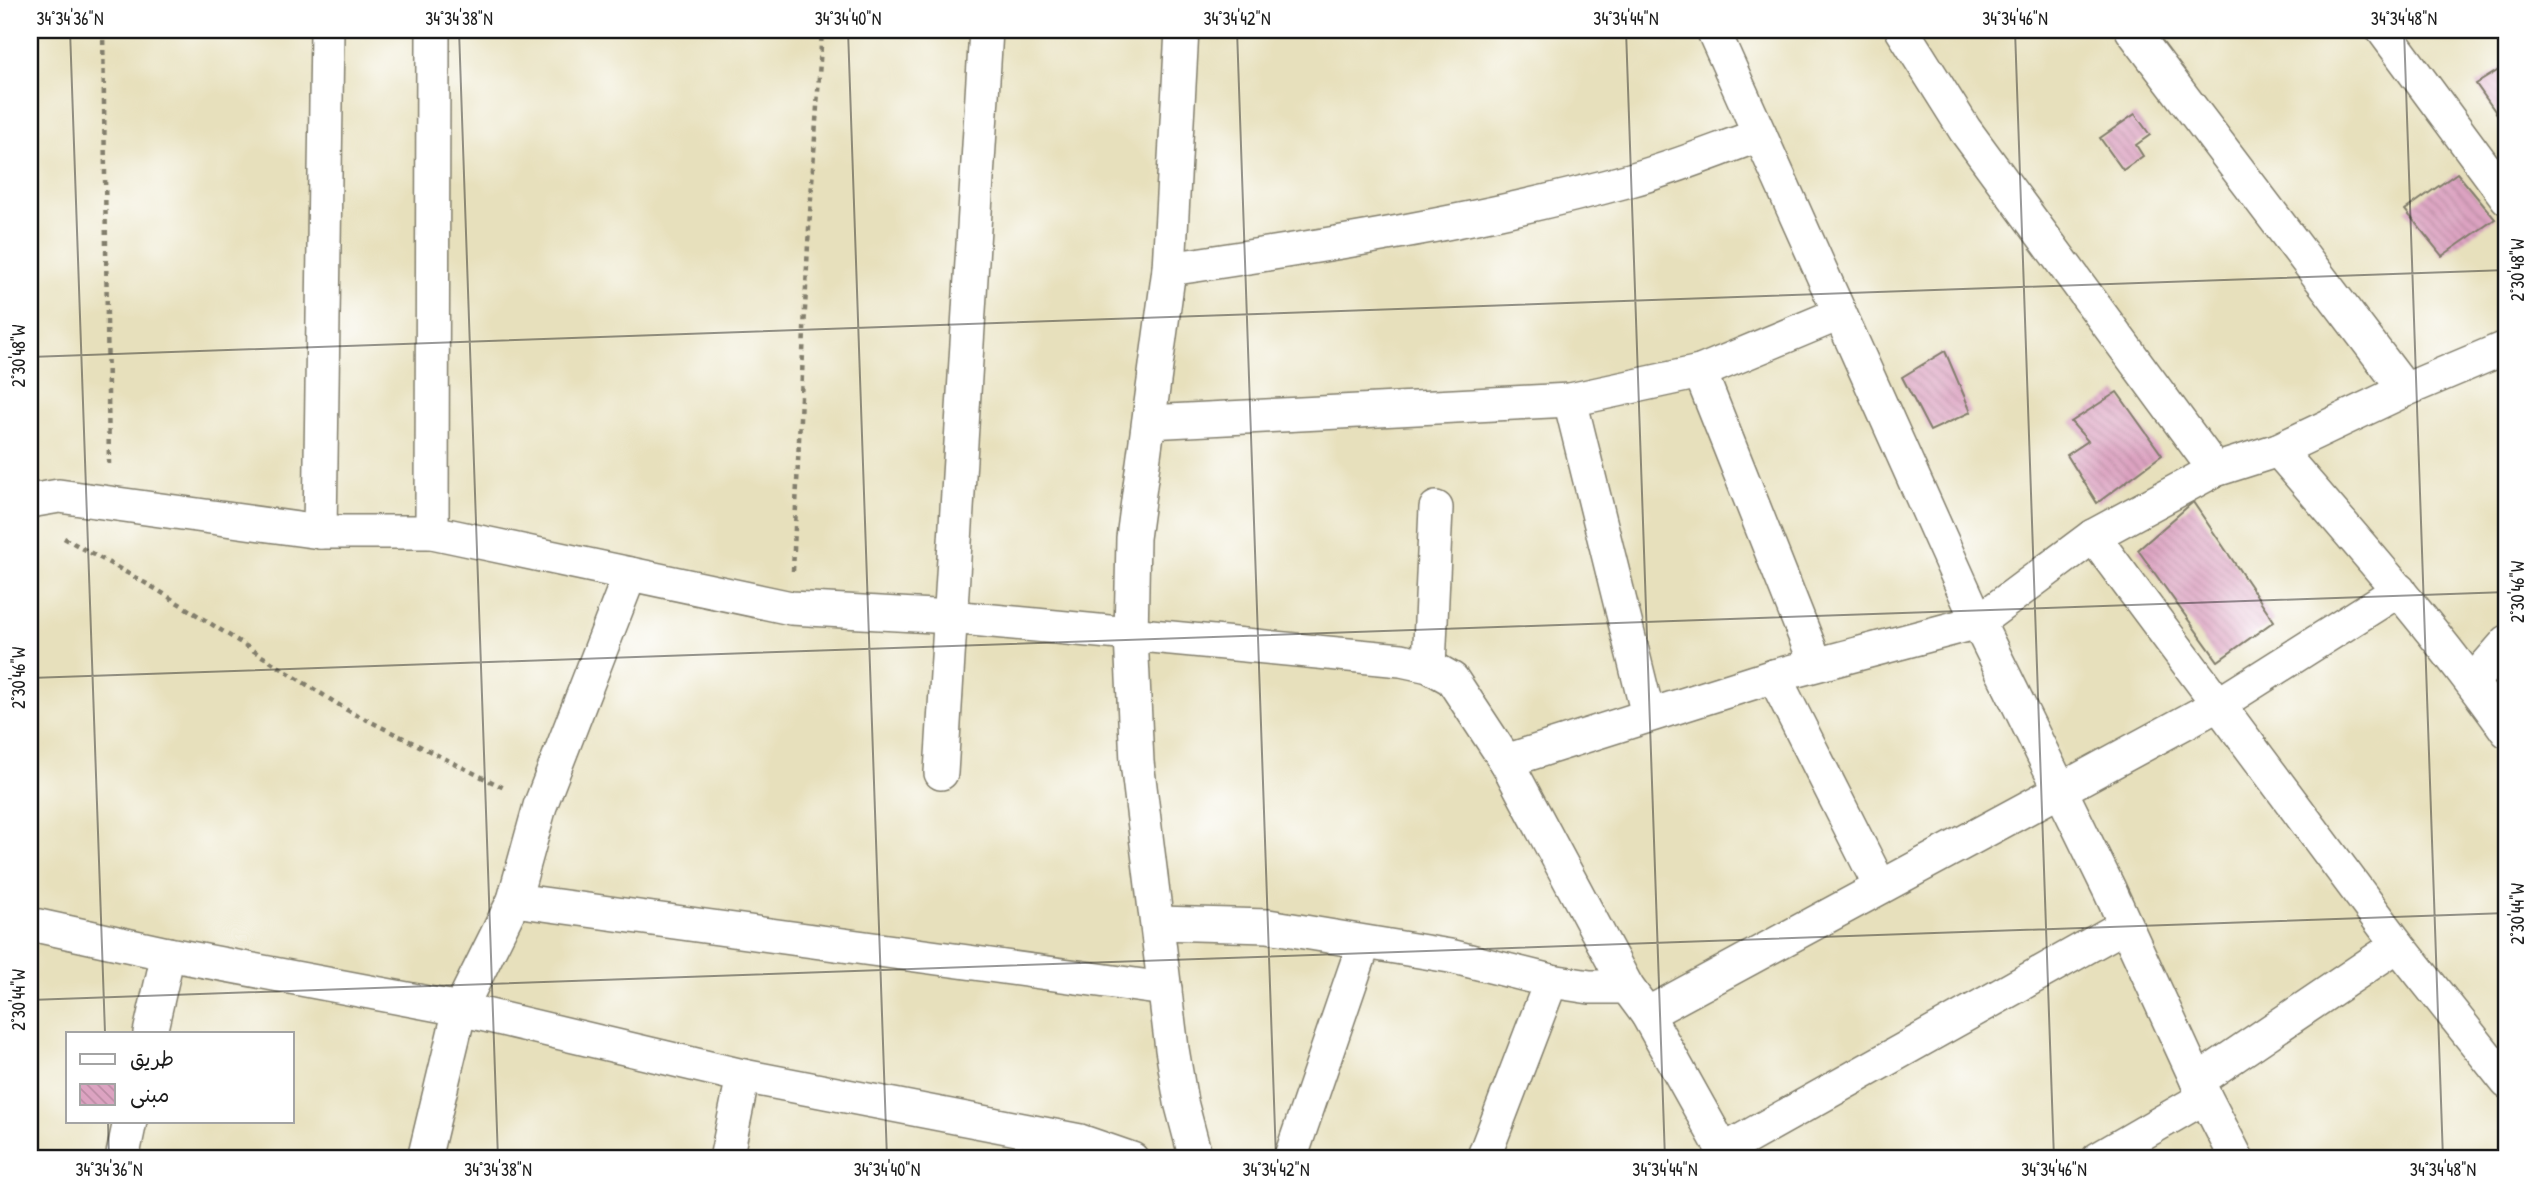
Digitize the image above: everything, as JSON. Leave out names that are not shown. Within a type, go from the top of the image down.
[{"type":"street","points":[[320,532],[327,30]]},
{"type":"street","points":[[432,532],[433,30]]},
{"type":"street","points":[[941,773],[986,30]]},
{"type":"street","points":[[1182,30],[1169,269],[1133,538],[1131,636],[1137,762],[1165,989],[1181,1102],[1196,1159]]},
{"type":"street","points":[[1713,30],[1978,622],[2109,889],[2124,926],[2236,1159]]},
{"type":"street","points":[[1902,30],[1965,130],[2215,470]]},
{"type":"street","points":[[2132,30],[2405,390]]},
{"type":"street","points":[[2383,30],[2507,198]]},
{"type":"street","points":[[1169,269],[1364,240],[1507,210],[1632,180],[1760,135]]},
{"type":"street","points":[[1149,422],[1570,400],[1700,372],[1839,314]]},
{"type":"street","points":[[1506,761],[1774,676],[1978,622],[2093,536],[2215,470],[2278,450],[2405,390],[2507,348]]},
{"type":"street","points":[[1700,372],[1816,664]]},
{"type":"street","points":[[1570,400],[1648,715]]},
{"type":"street","points":[[2278,450],[2399,590],[2473,681],[2507,730]]},
{"type":"street","points":[[30,500],[59,496],[320,532],[432,532],[791,608],[951,617],[1388,659],[1429,666],[1452,679],[1506,761],[1627,987],[1647,1014],[1726,1155],[2124,926]]},
{"type":"street","points":[[1429,666],[1436,508]]},
{"type":"street","points":[[2093,536],[2399,945],[2507,1082]]},
{"type":"street","points":[[424,1159],[460,1009],[514,900],[540,806],[630,574]]},
{"type":"street","points":[[1647,1014],[2218,704],[2399,590]]},
{"type":"street","points":[[2473,681],[2507,642]]},
{"type":"street","points":[[1774,676],[1881,886]]},
{"type":"street","points":[[514,900],[1165,989]]},
{"type":"street","points":[[1158,923],[1268,926],[1335,935],[1364,943],[1450,956],[1550,981],[1590,987],[1627,987]]},
{"type":"street","points":[[30,924],[168,954],[460,1009],[743,1076],[1075,1150],[1132,1159]]},
{"type":"street","points":[[1290,1159],[1364,943]]},
{"type":"street","points":[[2098,1159],[2201,1089],[2399,945]]},
{"type":"street","points":[[150,1032],[168,954]]},
{"type":"street","points":[[1483,1159],[1550,981]]},
{"type":"street","points":[[726,1159],[743,1076]]},
{"type":"street","points":[[122,1159],[130,1122]]},
{"type":"path","points":[[103,30],[110,503]]},
{"type":"path","points":[[791,608],[806,283],[822,30]]},
{"type":"path","points":[[53,531],[156,589],[347,710],[540,806]]},
{"type":"building","points":[[2507,65],[2507,118],[2502,121],[2476,84]]},
{"type":"building","points":[[2135,114],[2150,135],[2136,145],[2143,156],[2123,170],[2100,138]]},
{"type":"building","points":[[2457,173],[2495,219],[2442,256],[2405,210]]},
{"type":"building","points":[[1945,351],[1971,412],[1930,431],[1902,377]]},
{"type":"building","points":[[2117,392],[2162,455],[2097,503],[2067,455],[2088,441],[2071,422]]},
{"type":"building","points":[[2193,502],[2274,621],[2218,661],[2138,550]]}]
